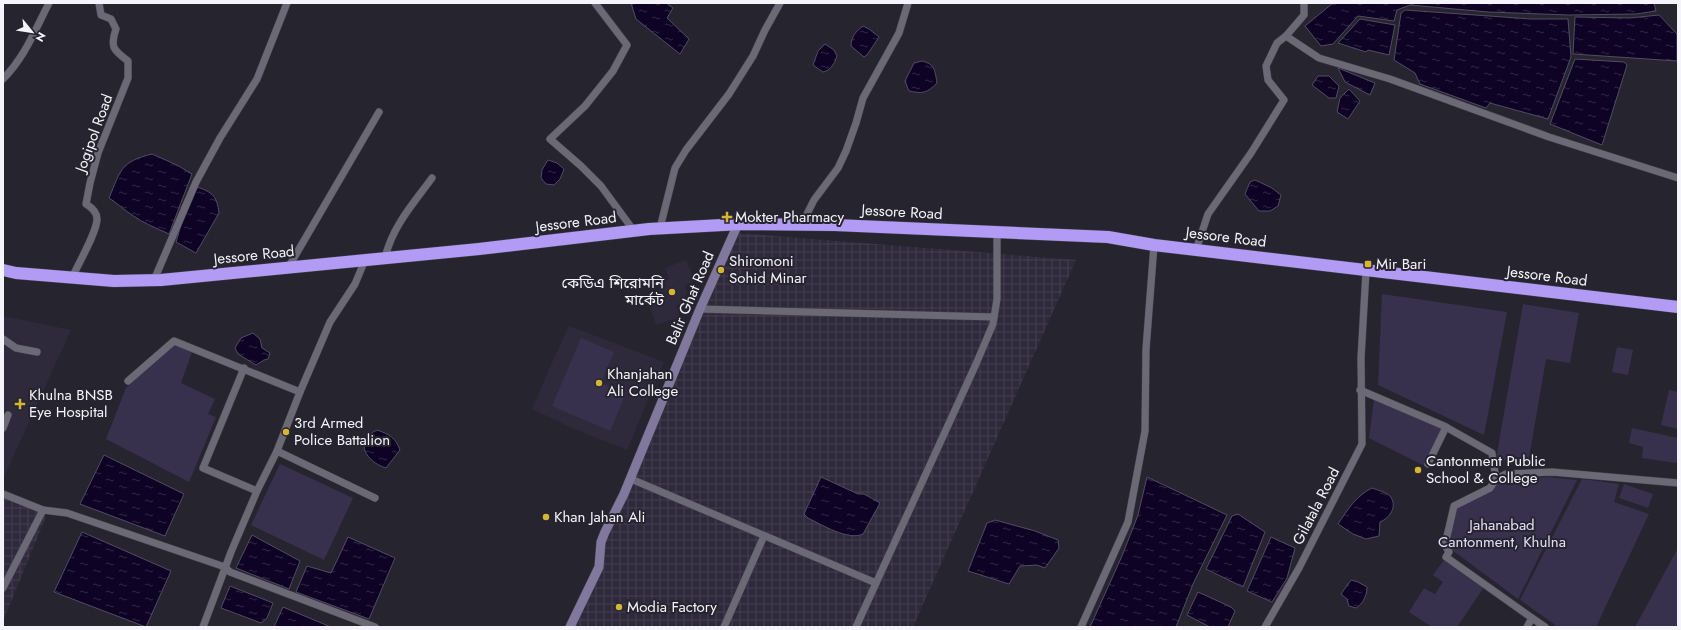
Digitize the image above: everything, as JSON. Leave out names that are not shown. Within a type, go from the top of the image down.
[{"type":"highway","name":"Jessore Road","points":[[3,270],[114,281],[154,280],[288,268],[660,228],[740,224],[802,224],[1108,237],[1154,245],[1678,307]]},
{"type":"street","points":[[3,79],[16,66],[49,3]]},
{"type":"street","name":"Jogipol Road","points":[[72,278],[93,232],[97,218],[93,208],[86,204],[98,153],[128,78],[128,61],[115,51],[112,41],[116,29],[111,19],[101,15],[99,3]]},
{"type":"street","points":[[154,280],[196,182],[220,138],[257,79],[287,3]]},
{"type":"street","points":[[595,3],[627,45],[613,71],[585,106],[550,139],[601,186],[634,231]]},
{"type":"street","points":[[660,228],[675,168],[686,150],[729,94],[753,56],[764,30],[780,3]]},
{"type":"street","points":[[802,224],[814,200],[838,168],[856,123],[863,98],[899,33],[908,3]]},
{"type":"street","points":[[1196,250],[1208,214],[1251,152],[1284,100],[1268,80],[1266,66],[1277,43],[1286,36],[1304,14],[1304,3]]},
{"type":"street","points":[[1286,36],[1319,58],[1390,79],[1549,137],[1678,178]]},
{"type":"street","points":[[288,268],[379,112]]},
{"type":"street","points":[[385,258],[388,244],[394,231],[432,178]]},
{"type":"street","name":"Balir Ghat Road","points":[[571,627],[599,567],[601,542],[632,480],[702,309],[740,224]]},
{"type":"street","points":[[856,627],[976,364],[994,317],[997,299],[997,232]]},
{"type":"street","points":[[1082,627],[1128,522],[1144,438],[1146,349],[1154,245]]},
{"type":"street","points":[[202,627],[225,567],[257,491],[277,451],[330,322],[355,284],[365,260]]},
{"type":"street","name":"Gilatala Road","points":[[1265,627],[1299,568],[1362,444],[1360,390],[1366,271]]},
{"type":"street","points":[[702,309],[994,317]]},
{"type":"street","points":[[3,339],[16,348],[37,352]]},
{"type":"street","points":[[128,381],[174,341],[244,368],[300,392]]},
{"type":"street","points":[[244,368],[203,468],[257,491]]},
{"type":"street","points":[[1360,390],[1446,427],[1492,453],[1496,479]]},
{"type":"street","points":[[3,428],[8,415]]},
{"type":"street","points":[[1428,464],[1446,427]]},
{"type":"street","points":[[277,451],[375,498]]},
{"type":"street","points":[[1544,627],[1446,557],[1449,552],[1444,545],[1454,506],[1490,488],[1496,479],[1506,474],[1552,472],[1678,483]]},
{"type":"street","points":[[632,480],[876,583]]},
{"type":"street","points":[[3,494],[43,510],[67,513],[225,567],[230,572],[375,627]]},
{"type":"street","points":[[3,588],[43,510]]},
{"type":"street","points":[[724,627],[764,536]]},
{"type":"street","points":[[1527,627],[1532,618]]},
{"type":"shaded area","points":[[738,233],[1076,260],[913,627],[573,627],[604,543],[626,497]]},
{"type":"shaded area","name":"কেডিএ শিরোমনি মার্কেট","points":[[686,260],[695,280],[685,286],[687,292],[682,303],[676,306],[679,315],[678,318],[656,325],[649,304],[660,299],[658,292],[662,282],[669,279],[665,268]]},
{"type":"shaded area","name":"Khulna BNSB Eye Hospital","points":[[3,316],[71,330],[3,479]]},
{"type":"shaded area","name":"Khanjahan Ali College","points":[[569,326],[664,362],[627,450],[574,429],[532,409]]},
{"type":"shaded area","points":[[3,497],[45,514],[45,519],[3,621]]},
{"type":"green space","points":[[1382,294],[1507,312],[1484,435],[1378,385]]},
{"type":"green space","points":[[1523,304],[1579,313],[1570,363],[1546,359],[1528,464],[1496,459]]},
{"type":"green space","points":[[581,338],[614,352],[601,383],[626,393],[610,431],[552,406]]},
{"type":"green space","points":[[175,345],[192,352],[181,383],[215,399],[208,414],[216,417],[189,482],[106,439],[126,388]]},
{"type":"green space","points":[[1617,347],[1633,350],[1628,375],[1612,372]]},
{"type":"green space","points":[[1669,390],[1678,392],[1678,429],[1661,425]]},
{"type":"green space","points":[[1374,400],[1443,428],[1423,465],[1369,438]]},
{"type":"green space","points":[[1632,428],[1678,438],[1678,459],[1676,463],[1642,458],[1643,447],[1629,443]]},
{"type":"green space","points":[[280,464],[353,498],[324,560],[251,525]]},
{"type":"green space","name":"Jahanabad Cantonment, Khulna","points":[[1548,477],[1577,480],[1518,599],[1448,547],[1456,509],[1492,489],[1500,481]]},
{"type":"green space","points":[[1582,479],[1619,484],[1614,502],[1649,514],[1596,627],[1558,627],[1520,600]]},
{"type":"green space","points":[[1624,484],[1653,494],[1648,508],[1619,498]]},
{"type":"green space","points":[[1678,548],[1678,627],[1635,627]]},
{"type":"green space","name":"Jahanabad Cantonment, Khulna","points":[[1444,560],[1484,587],[1457,627],[1432,627],[1409,612],[1424,588],[1435,594],[1443,582],[1433,575]]},
{"type":"water","points":[[631,3],[666,3],[673,8],[667,18],[689,39],[680,54],[636,19]]},
{"type":"water","points":[[1333,3],[1654,3],[1656,11],[1636,14],[1569,15],[1488,12],[1410,5],[1397,10],[1394,21],[1358,16],[1333,44],[1321,46],[1305,26]]},
{"type":"water","points":[[1405,10],[1531,19],[1568,19],[1571,57],[1548,119],[1490,103],[1486,108],[1420,84],[1415,73],[1394,60],[1401,13]]},
{"type":"water","points":[[1659,15],[1677,34],[1677,61],[1573,54],[1575,17],[1630,18]]},
{"type":"water","points":[[1360,19],[1395,25],[1389,55],[1368,50],[1366,52],[1338,43]]},
{"type":"water","points":[[863,26],[879,37],[864,57],[851,46],[854,34]]},
{"type":"water","points":[[825,44],[834,50],[837,56],[832,66],[823,72],[813,65],[818,51]]},
{"type":"water","points":[[1575,59],[1624,62],[1627,65],[1602,145],[1550,124]]},
{"type":"water","points":[[922,61],[932,66],[937,83],[924,92],[909,91],[905,81],[914,63]]},
{"type":"water","points":[[1338,68],[1375,83],[1370,95],[1345,82]]},
{"type":"water","points":[[1318,76],[1329,76],[1339,86],[1336,98],[1329,98],[1312,85]]},
{"type":"water","points":[[1349,89],[1360,101],[1348,119],[1337,112],[1340,98]]},
{"type":"water","points":[[152,154],[177,165],[192,174],[169,234],[129,213],[109,198],[116,180],[123,168],[133,160]]},
{"type":"water","points":[[548,160],[557,163],[564,169],[560,179],[554,185],[546,184],[541,178],[542,170]]},
{"type":"water","points":[[1255,180],[1272,188],[1281,195],[1278,206],[1270,211],[1259,211],[1245,194],[1250,182]]},
{"type":"water","points":[[197,187],[207,191],[213,196],[217,203],[219,213],[196,253],[176,242],[181,225]]},
{"type":"water","points":[[253,333],[260,339],[262,348],[270,353],[268,359],[256,365],[238,354],[235,348],[241,338]]},
{"type":"water","points":[[377,430],[392,437],[400,450],[386,468],[373,461],[365,451],[365,440]]},
{"type":"water","points":[[104,455],[184,494],[165,536],[80,504]]},
{"type":"water","points":[[821,477],[858,494],[864,494],[880,503],[863,534],[857,536],[843,534],[808,518],[804,514]]},
{"type":"water","points":[[1147,477],[1227,515],[1193,584],[1176,627],[1090,627],[1122,556],[1138,515]]},
{"type":"water","points":[[1372,488],[1384,492],[1390,496],[1393,508],[1390,515],[1380,522],[1379,536],[1366,539],[1353,534],[1338,524],[1357,499]]},
{"type":"water","points":[[1238,514],[1265,532],[1243,587],[1206,569],[1232,516]]},
{"type":"water","points":[[995,520],[1035,531],[1058,540],[1059,548],[1045,568],[1037,565],[1020,566],[1009,584],[968,571],[987,523]]},
{"type":"water","points":[[82,532],[171,571],[146,627],[54,592]]},
{"type":"water","points":[[252,535],[300,561],[289,589],[236,568]]},
{"type":"water","points":[[348,537],[395,558],[369,619],[296,592],[307,566],[331,573]]},
{"type":"water","points":[[1271,537],[1295,548],[1287,578],[1272,602],[1247,591]]},
{"type":"water","points":[[1351,580],[1367,587],[1364,599],[1356,608],[1349,606],[1347,599],[1341,594]]},
{"type":"water","points":[[230,586],[273,603],[267,618],[261,623],[221,608]]},
{"type":"water","points":[[1198,592],[1231,607],[1235,611],[1228,627],[1210,627],[1187,615]]},
{"type":"water","points":[[283,607],[331,627],[274,627]]},
{"type":"place","name":"Mokter Pharmacy","points":[[727,217]]},
{"type":"place","name":"Mir Bari","points":[[1368,264]]},
{"type":"place","name":"Shiromoni Sohid Minar","points":[[721,270]]},
{"type":"place","name":"কেডিএ শিরোমনি মার্কেট","points":[[672,292]]},
{"type":"place","name":"Khanjahan Ali College","points":[[599,383]]},
{"type":"place","name":"Khulna BNSB Eye Hospital","points":[[20,404]]},
{"type":"place","name":"3rd Armed Police Battalion","points":[[286,432]]},
{"type":"place","name":"Cantonment Public School & College","points":[[1418,470]]},
{"type":"place","name":"Khan Jahan Ali","points":[[546,517]]},
{"type":"place","name":"Modia Factory","points":[[619,607]]}]
